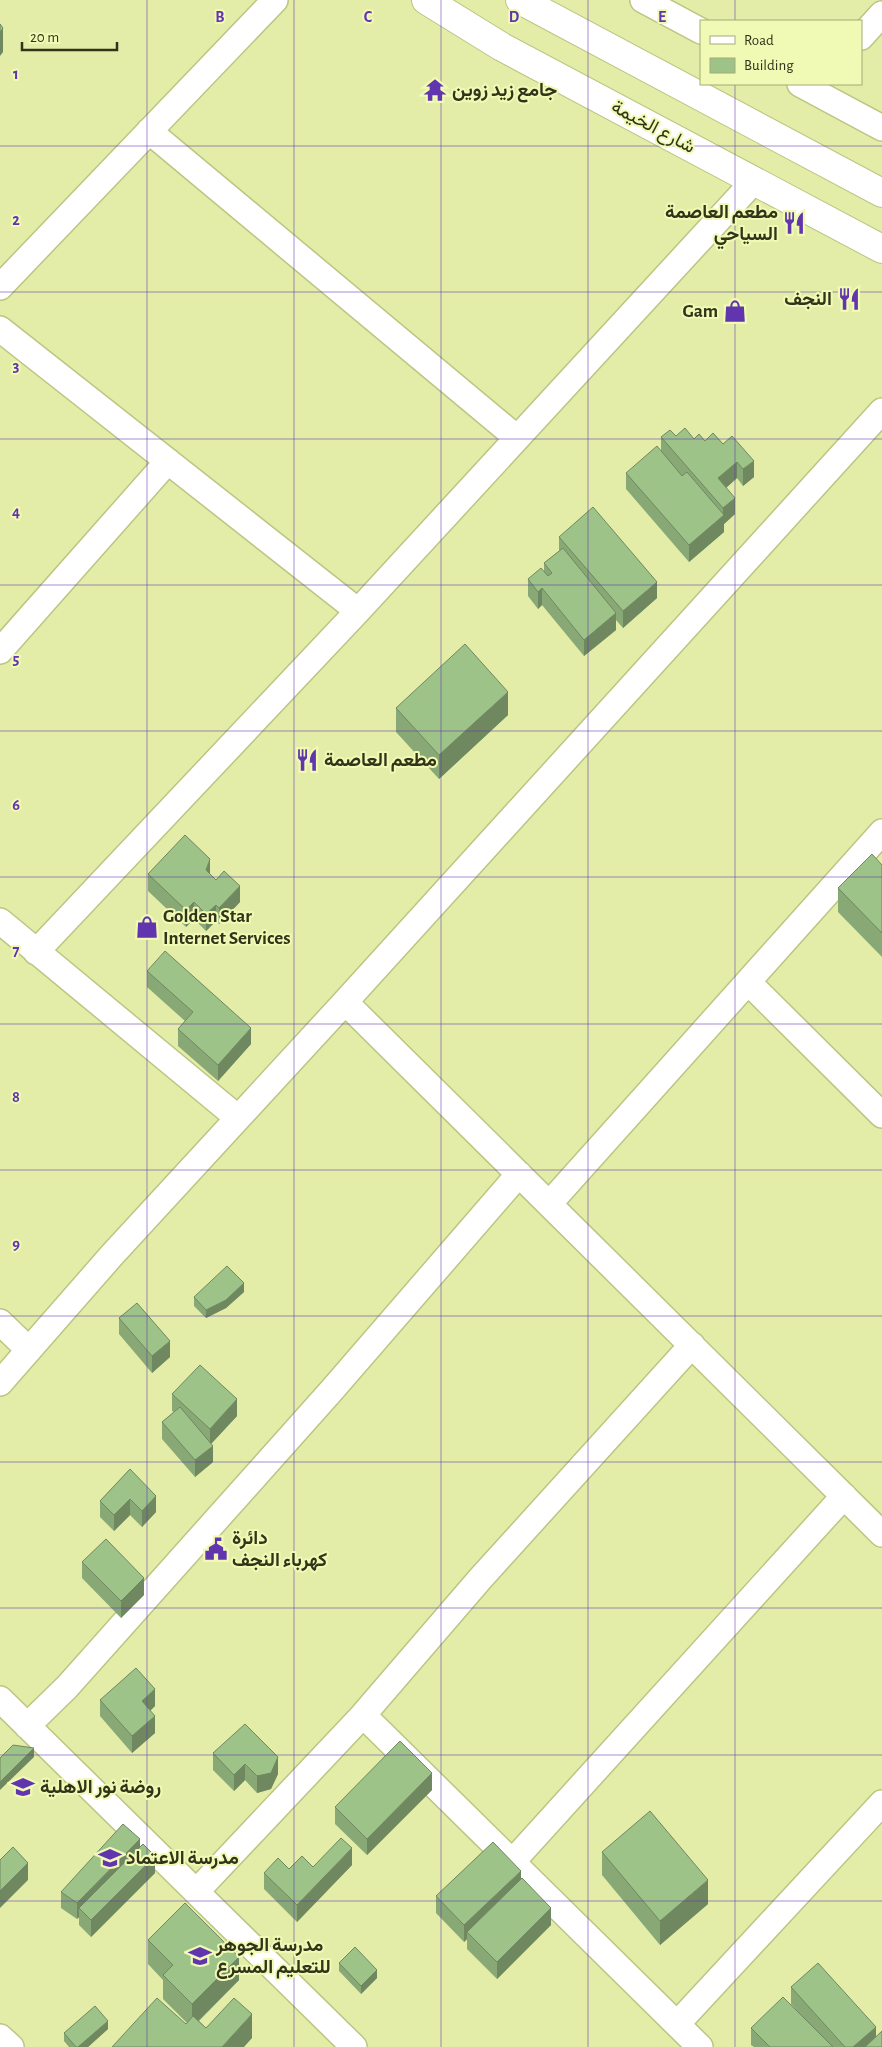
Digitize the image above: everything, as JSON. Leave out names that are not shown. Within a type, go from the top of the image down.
[{"type":"street","points":[[0,287],[275,0]]},
{"type":"street","name":"شارع الخيمة","points":[[426,0],[502,46],[882,249]]},
{"type":"street","points":[[520,0],[882,193]]},
{"type":"street","points":[[643,0],[700,30]]},
{"type":"street","points":[[862,36],[882,14]]},
{"type":"street","points":[[811,86],[882,128]]},
{"type":"street","points":[[149,131],[517,438]]},
{"type":"street","points":[[36,952],[358,611],[754,181]]},
{"type":"street","points":[[0,329],[358,611]]},
{"type":"street","points":[[0,1383],[112,1255],[345,1002],[882,411]]},
{"type":"street","points":[[0,651],[168,461]]},
{"type":"street","points":[[549,1204],[882,832]]},
{"type":"street","points":[[0,921],[238,1118]]},
{"type":"street","points":[[748,982],[882,1115]]},
{"type":"street","points":[[345,1002],[882,1534]]},
{"type":"street","points":[[27,1726],[67,1687],[332,1390],[519,1174]]},
{"type":"street","points":[[0,1322],[30,1350]]},
{"type":"street","points":[[196,1892],[364,1715],[480,1579],[692,1345]]},
{"type":"street","points":[[513,1861],[844,1496]]},
{"type":"street","points":[[0,1699],[354,2047]]},
{"type":"street","points":[[364,1715],[700,2047]]},
{"type":"street","points":[[677,2024],[882,1803]]},
{"type":"street","points":[[0,2036],[10,2047]]},
{"type":"building","points":[[685,428],[694,439],[699,434],[705,441],[713,433],[723,444],[732,436],[754,461],[743,469],[737,462],[718,478],[735,498],[723,508],[661,437],[670,430],[676,436]]},
{"type":"building","points":[[657,446],[682,476],[687,472],[724,515],[689,545],[626,473]]},
{"type":"building","points":[[593,507],[657,582],[623,611],[559,537]]},
{"type":"building","points":[[563,548],[616,613],[584,640],[542,588],[538,592],[528,579],[541,568],[548,576],[552,573],[544,563]]},
{"type":"building","points":[[465,644],[508,692],[439,755],[396,708]]},
{"type":"building","points":[[185,835],[210,859],[206,870],[216,880],[224,871],[240,886],[219,908],[216,905],[206,914],[194,902],[186,910],[148,874]]},
{"type":"building","points":[[872,854],[882,865],[882,933],[838,888]]},
{"type":"building","points":[[165,951],[251,1028],[218,1065],[178,1029],[193,1012],[147,971]]},
{"type":"building","points":[[227,1266],[244,1283],[226,1300],[206,1310],[194,1297]]},
{"type":"building","points":[[137,1303],[170,1341],[152,1356],[119,1318]]},
{"type":"building","points":[[200,1365],[237,1399],[210,1429],[172,1394]]},
{"type":"building","points":[[180,1407],[213,1446],[195,1460],[162,1422]]},
{"type":"building","points":[[130,1469],[156,1496],[142,1511],[130,1499],[114,1515],[100,1501]]},
{"type":"building","points":[[106,1539],[144,1578],[121,1601],[82,1562]]},
{"type":"building","points":[[136,1668],[155,1689],[142,1701],[155,1716],[132,1736],[100,1700]]},
{"type":"building","points":[[245,1724],[278,1757],[271,1773],[257,1776],[245,1764],[234,1775],[213,1753]]},
{"type":"building","points":[[400,1741],[432,1773],[367,1839],[335,1807]]},
{"type":"building","points":[[13,1745],[34,1748],[0,1782],[0,1758]]},
{"type":"building","points":[[650,1811],[708,1880],[660,1921],[602,1852]]},
{"type":"building","points":[[123,1824],[140,1839],[77,1903],[61,1892]]},
{"type":"building","points":[[341,1838],[352,1848],[297,1905],[264,1873],[278,1858],[289,1869],[302,1856],[313,1867]]},
{"type":"building","points":[[493,1842],[521,1871],[464,1925],[436,1896]]},
{"type":"building","points":[[143,1844],[155,1856],[91,1920],[79,1908]]},
{"type":"building","points":[[13,1847],[28,1863],[0,1891],[0,1860]]},
{"type":"building","points":[[522,1878],[551,1908],[497,1962],[467,1932]]},
{"type":"building","points":[[185,1903],[239,1957],[192,2004],[163,1975],[173,1965],[148,1940]]},
{"type":"building","points":[[355,1947],[377,1970],[361,1986],[339,1963]]},
{"type":"building","points":[[818,1963],[876,2027],[853,2047],[845,2047],[791,1987]]},
{"type":"building","points":[[783,1997],[833,2047],[770,2047],[751,2028]]},
{"type":"building","points":[[157,1998],[186,2024],[193,2016],[206,2028],[234,1998],[252,2014],[222,2047],[112,2047]]},
{"type":"building","points":[[95,2006],[108,2021],[76,2047],[64,2033]]},
{"type":"building","points":[[882,2031],[882,2047],[865,2047]]},
{"type":"place","name":"جامع زيد زوين","points":[[435,90]]},
{"type":"place","name":"مطعم العاصمة السياحي","points":[[794,223]]},
{"type":"place","name":"النجف","points":[[849,299]]},
{"type":"place","name":"Gam","points":[[735,311]]},
{"type":"place","name":"مطعم العاصمة","points":[[307,760]]},
{"type":"place","name":"Golden Star Internet Services","points":[[147,927]]},
{"type":"place","name":"دائرة كهرباء النجف","points":[[216,1549]]},
{"type":"place","name":"روضة نور الاهلية","points":[[23,1787]]},
{"type":"place","name":"مدرسة الاعتماد","points":[[110,1858]]},
{"type":"place","name":"مدرسة الجوهر للتعليم المسرع","points":[[200,1956]]}]
